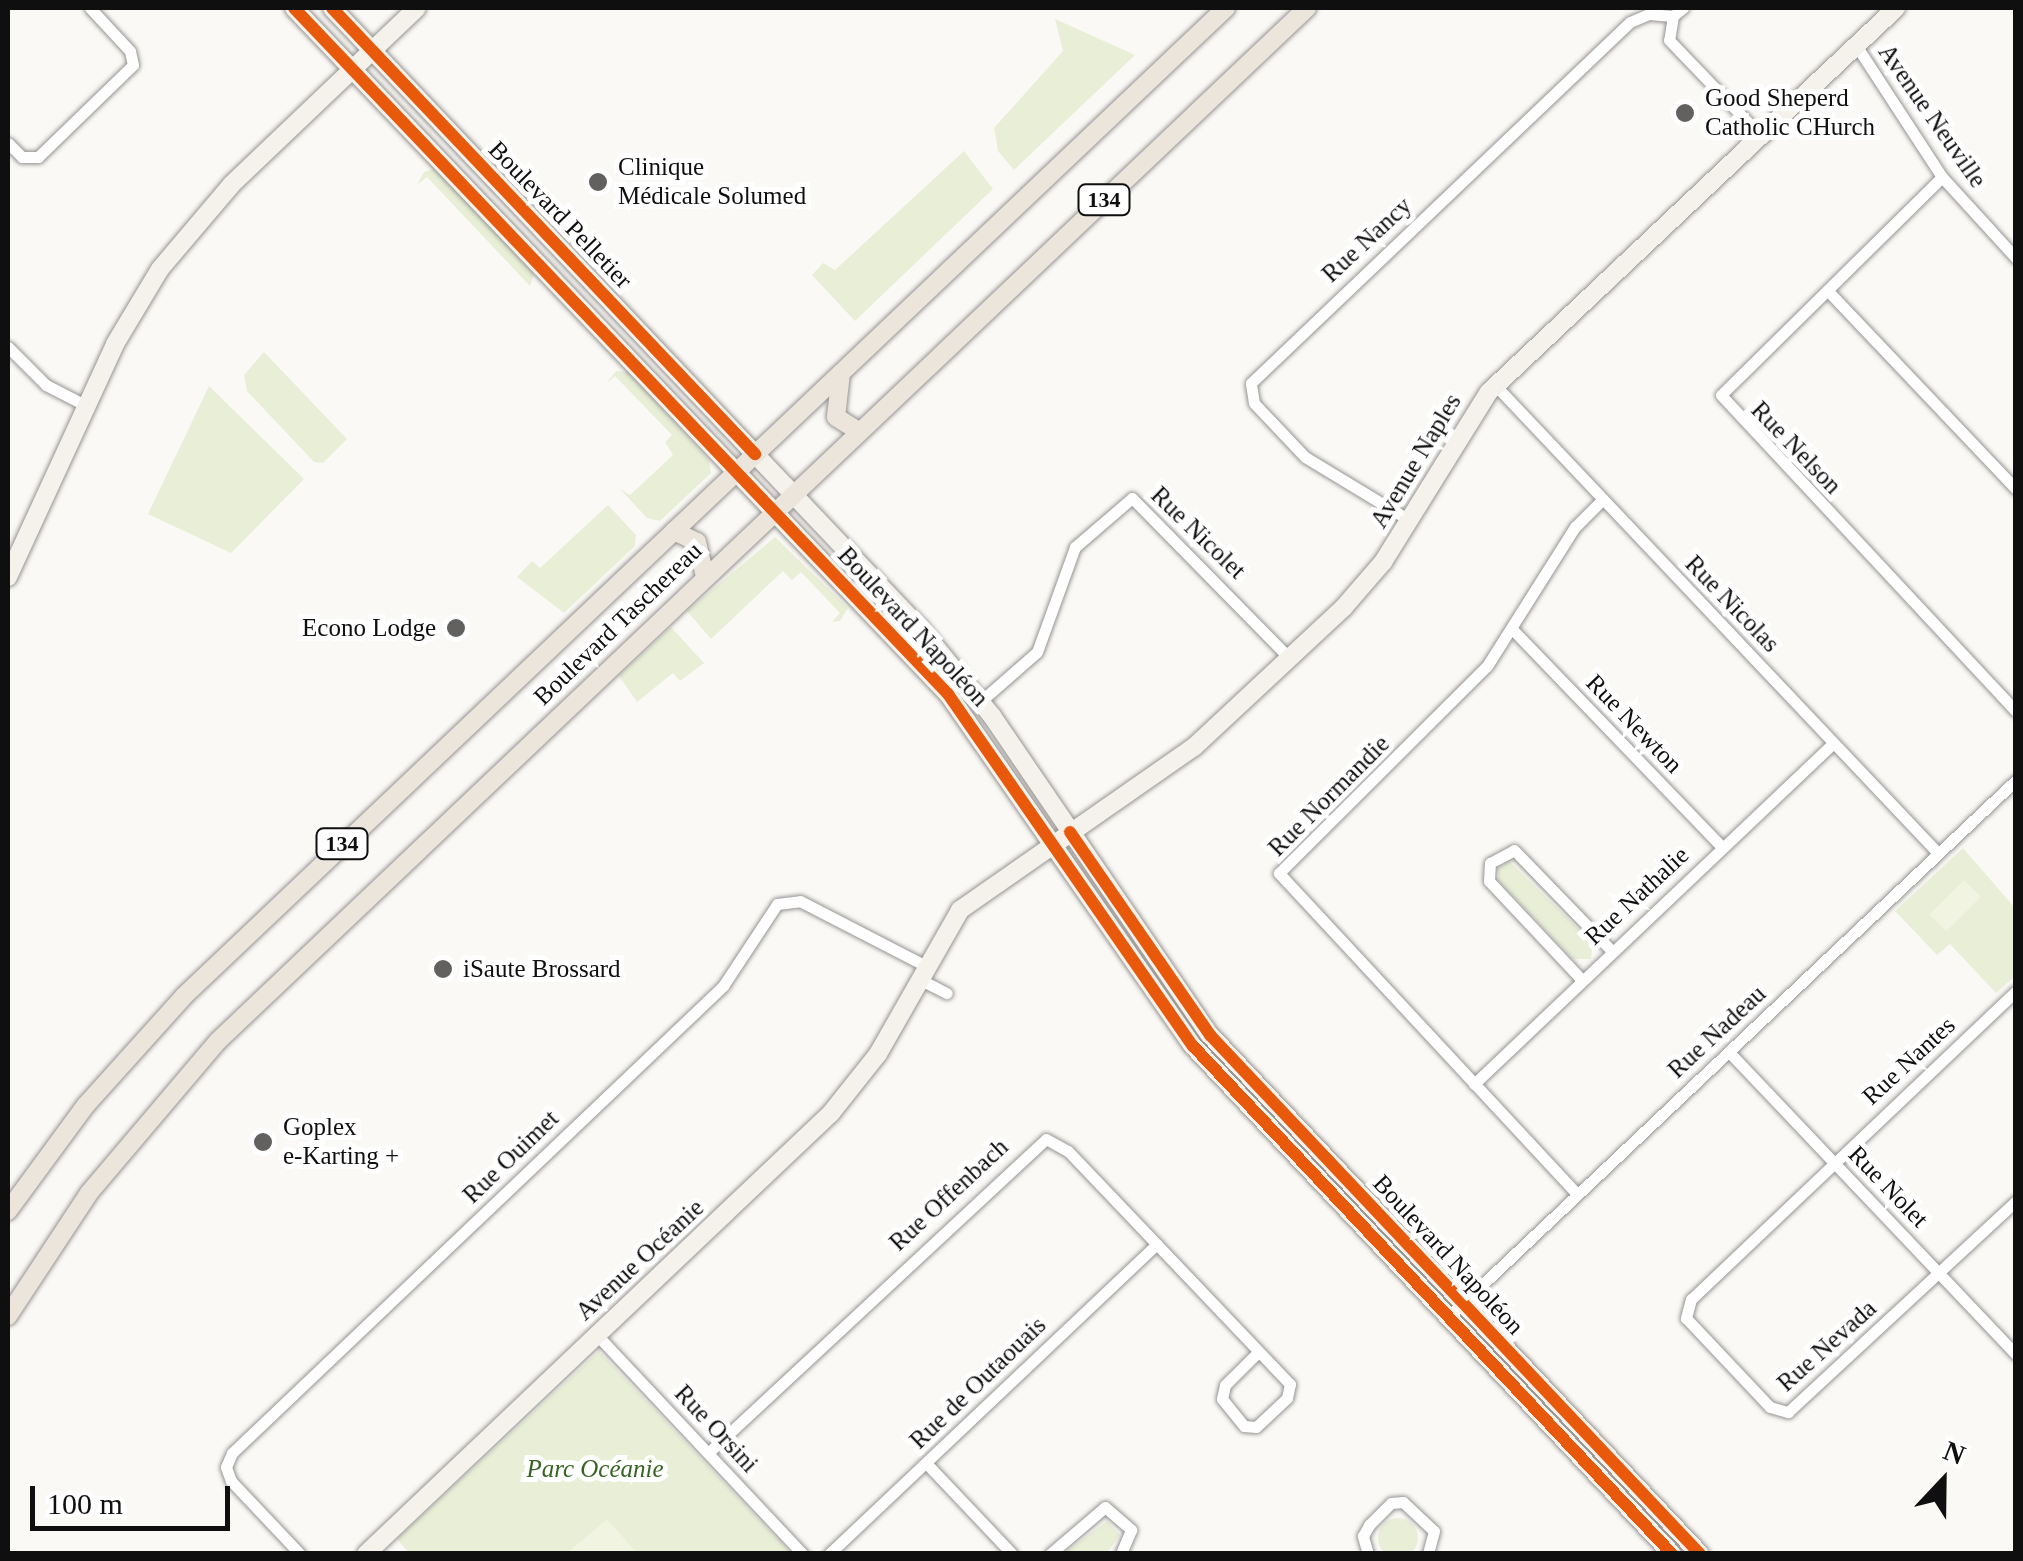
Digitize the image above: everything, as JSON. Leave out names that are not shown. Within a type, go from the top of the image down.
[{"type":"main road","name":"Boulevard Taschereau","points":[[8,1212],[86,1105],[184,996],[1226,8]]},
{"type":"main road","name":"Boulevard Taschereau","points":[[8,1316],[89,1192],[218,1041],[1307,8]]},
{"type":"main road","points":[[841,373],[836,417],[858,431]]},
{"type":"main road","points":[[674,530],[697,542],[706,576]]},
{"type":"street","points":[[8,143],[22,157],[38,157],[133,66],[130,51],[90,8]]},
{"type":"street","name":"Boulevard Pelletier","points":[[294,8],[774,510]]},
{"type":"street","name":"Boulevard Pelletier","points":[[332,8],[792,493]]},
{"type":"street","points":[[8,577],[126,322],[180,242],[417,8]]},
{"type":"street","name":"Avenue Naples","points":[[1053,843],[1194,747],[1366,584],[1496,386],[1854,42],[1896,8]]},
{"type":"street","points":[[1678,12],[1670,40],[1760,135]]},
{"type":"street","name":"Rue Nancy","points":[[1409,520],[1305,456],[1254,402],[1251,383],[1630,22],[1678,12]]},
{"type":"street","name":"Avenue Neuville","points":[[1854,42],[1942,177],[2016,258]]},
{"type":"street","name":"Rue Nelson","points":[[1942,177],[1730,382],[1722,403],[2016,711]]},
{"type":"street","points":[[474,197],[493,178]]},
{"type":"street","points":[[1828,290],[2016,488]]},
{"type":"street","points":[[621,352],[641,334]]},
{"type":"street","points":[[8,348],[46,385],[85,405]]},
{"type":"street","name":"Rue Nicolas","points":[[1496,386],[1938,853]]},
{"type":"street","name":"Boulevard Napoléon","points":[[792,493],[886,590],[981,700],[1210,1035],[1700,1554]]},
{"type":"street","name":"Rue Nicolet","points":[[981,700],[1037,652],[1074,547],[1132,498],[1290,659]]},
{"type":"street","name":"Rue Normandie","points":[[1578,1194],[1279,873],[1455,702],[1514,631],[1575,527],[1602,500]]},
{"type":"street","name":"Boulevard Napoléon","points":[[774,510],[962,710],[1193,1046],[1672,1554]]},
{"type":"street","points":[[868,608],[886,590]]},
{"type":"street","name":"Rue Newton","points":[[1514,631],[1722,847]]},
{"type":"street","name":"Rue Nathalie","points":[[1474,1084],[1834,743]]},
{"type":"street","name":"Rue Nadeau","points":[[1448,1317],[2016,780]]},
{"type":"street","name":"Avenue Océanie","points":[[366,1554],[831,1113],[878,1054],[960,910],[1053,843]]},
{"type":"street","points":[[1581,980],[1489,880],[1490,863],[1514,850],[1612,951]]},
{"type":"street","name":"Rue Ouimet","points":[[300,1554],[232,1481],[226,1467],[232,1454],[723,986],[777,904],[800,901],[922,973]]},
{"type":"street","points":[[922,973],[947,993]]},
{"type":"street","name":"Rue Nantes","points":[[1834,1163],[2016,991]]},
{"type":"street","name":"Rue Nolet","points":[[1729,1052],[2016,1354]]},
{"type":"street","name":"Rue Offenbach","points":[[708,1453],[1035,1144],[1058,1142],[1290,1384],[1287,1398],[1256,1427],[1244,1426],[1222,1398],[1226,1385],[1258,1352]]},
{"type":"street","name":"Rue Nevada","points":[[1834,1163],[1686,1306],[1694,1327],[1770,1407],[1796,1409],[1939,1273]]},
{"type":"street","points":[[1939,1273],[2016,1201]]},
{"type":"street","name":"Rue de Outaouais","points":[[829,1554],[1157,1244]]},
{"type":"street","name":"Rue Orsini","points":[[597,1335],[804,1554]]},
{"type":"street","points":[[927,1464],[1012,1554]]},
{"type":"street","points":[[1368,1554],[1363,1536],[1369,1525],[1392,1503],[1403,1502],[1434,1531],[1428,1554]]},
{"type":"street","points":[[1050,1554],[1105,1507],[1131,1530],[1121,1554]]},
{"type":"green space","points":[[1055,19],[1135,55],[1014,170],[998,151],[994,128],[1063,51]]},
{"type":"green space","points":[[964,151],[993,189],[855,321],[812,275],[823,263],[835,270]]},
{"type":"green space","points":[[435,169],[534,273],[530,286],[427,177],[417,185],[424,172]]},
{"type":"green space","points":[[264,352],[347,439],[323,463],[314,462],[247,391],[244,375]]},
{"type":"green space","points":[[616,371],[628,372],[709,460],[711,473],[660,521],[647,518],[620,489],[630,495],[673,455],[665,442],[672,435],[615,376],[606,384]]},
{"type":"green space","points":[[209,386],[304,479],[231,553],[148,514]]},
{"type":"green space","points":[[608,505],[636,535],[635,546],[564,613],[517,577],[532,561],[540,568]]},
{"type":"green space","points":[[775,537],[848,608],[840,621],[832,622],[840,613],[801,572],[792,580],[783,571],[711,639],[687,611]]},
{"type":"green space","points":[[671,627],[704,663],[680,681],[673,673],[637,702],[619,676]]},
{"type":"green space","points":[[1963,848],[2015,908],[2015,976],[1996,993],[1950,944],[1937,955],[1895,911]]},
{"type":"green space","points":[[1509,861],[1593,943],[1591,959],[1573,959],[1499,881],[1498,869]]},
{"type":"green space","points":[[1964,880],[1981,897],[1946,932],[1929,915]]},
{"type":"green space","name":"Parc Océanie","points":[[599,1351],[791,1553],[410,1554],[397,1539]]},
{"type":"green space","points":[[1398,1518],[1412,1524],[1418,1538],[1412,1552],[1398,1558],[1384,1552],[1378,1538],[1384,1524]]},
{"type":"green space","points":[[607,1519],[637,1553],[567,1553]]},
{"type":"green space","points":[[1107,1521],[1120,1535],[1107,1553],[1064,1553]]},
{"type":"cycle path","points":[[294,8],[948,694],[1193,1046],[1672,1554]]},
{"type":"cycle path","points":[[332,8],[755,454]]},
{"type":"cycle path","points":[[1070,832],[1210,1035],[1700,1554]]},
{"type":"place","name":"Good Sheperd Catholic CHurch","points":[[1685,113]]},
{"type":"place","name":"Clinique Médicale Solumed","points":[[598,182]]},
{"type":"place","name":"Econo Lodge","points":[[456,628]]},
{"type":"place","name":"iSaute Brossard","points":[[443,969]]},
{"type":"place","name":"Goplex e-Karting +","points":[[263,1142]]}]
